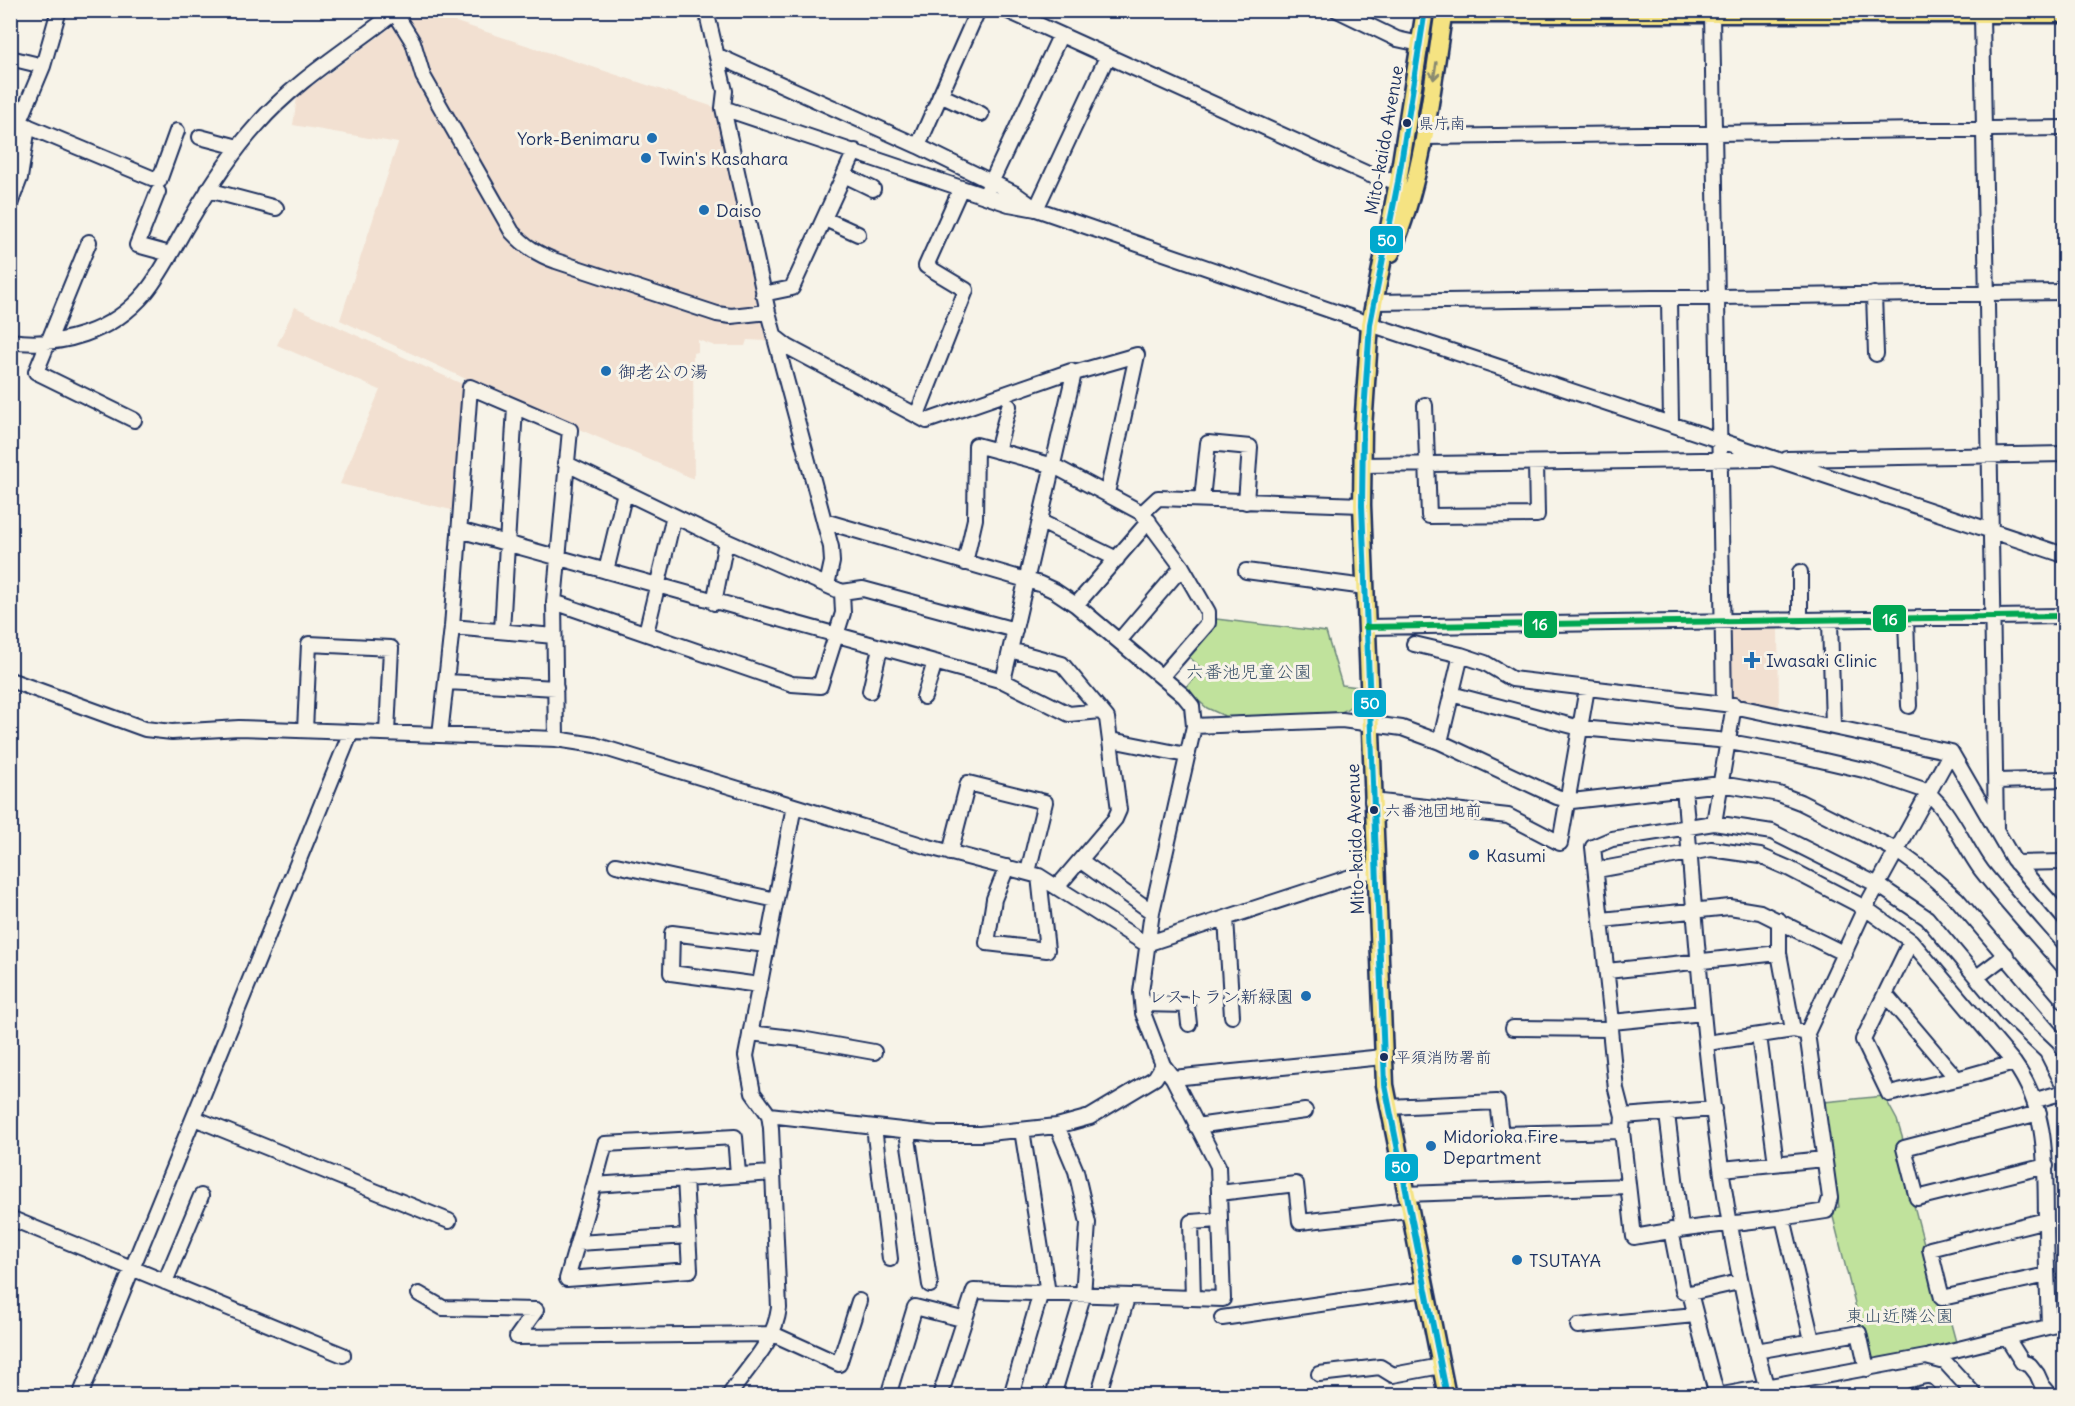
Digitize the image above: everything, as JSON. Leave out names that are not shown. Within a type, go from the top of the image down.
[{"type":"main road","name":"Mito-kaido Avenue","points":[[1425,10],[1398,182],[1370,324],[1364,389],[1362,504],[1383,1057],[1388,1107],[1441,1366],[1443,1395]]},
{"type":"main road","name":"Mito-kaido Avenue","points":[[1381,276],[1400,232],[1425,137],[1442,12]]},
{"type":"main road","points":[[1442,12],[2064,14]]},
{"type":"street","points":[[11,202],[20,178],[24,125],[59,10]]},
{"type":"street","points":[[706,10],[718,56],[724,92],[723,108],[763,294],[824,521],[832,561],[827,585]]},
{"type":"street","points":[[918,146],[978,10]]},
{"type":"street","points":[[1006,10],[1370,175],[1398,182]]},
{"type":"street","points":[[1337,10],[1396,39],[1420,44]]},
{"type":"street","points":[[10,341],[30,344],[50,342],[97,330],[122,314],[146,291],[208,190],[238,147],[274,106],[298,85],[396,12],[413,42],[423,76],[512,232],[528,248],[556,261],[717,314],[731,316],[768,312]]},
{"type":"street","points":[[1712,14],[1722,624],[1729,704],[1728,741],[1714,823]]},
{"type":"street","points":[[1982,14],[1997,781],[1996,828]]},
{"type":"street","points":[[989,189],[1060,36]]},
{"type":"street","points":[[718,56],[918,146],[989,189],[1009,204],[1036,208],[1370,324],[2064,555]]},
{"type":"street","points":[[1036,208],[1107,57]]},
{"type":"street","points":[[10,58],[43,66]]},
{"type":"street","points":[[940,95],[981,114]]},
{"type":"street","points":[[723,108],[961,188],[989,189]]},
{"type":"street","points":[[24,125],[159,181],[177,131]]},
{"type":"street","points":[[10,145],[24,125]]},
{"type":"street","points":[[1425,137],[2064,128]]},
{"type":"street","points":[[200,137],[238,147]]},
{"type":"street","points":[[763,294],[792,288],[855,151]]},
{"type":"street","points":[[844,175],[873,189]]},
{"type":"street","points":[[917,416],[966,290],[926,266],[961,188]]},
{"type":"street","points":[[208,190],[276,208]]},
{"type":"street","points":[[158,192],[138,245],[170,254]]},
{"type":"street","points":[[825,219],[858,234]]},
{"type":"street","points":[[89,242],[36,372],[134,420]]},
{"type":"street","points":[[1375,302],[2064,292]]},
{"type":"street","points":[[1874,294],[1875,354]]},
{"type":"street","points":[[1669,299],[1671,423]]},
{"type":"street","points":[[774,336],[788,347],[927,421],[1071,371],[1074,373],[1137,355],[1107,493]]},
{"type":"street","points":[[1003,681],[1074,373]]},
{"type":"street","points":[[440,735],[452,627],[470,387],[570,430],[565,463],[555,602],[556,739]]},
{"type":"street","points":[[1425,405],[1429,516],[1536,515],[1536,463]]},
{"type":"street","points":[[997,451],[1009,406]]},
{"type":"street","points":[[502,631],[515,407]]},
{"type":"street","points":[[1203,499],[1208,444],[1250,447],[1246,502]]},
{"type":"street","points":[[965,563],[975,519],[976,445],[1054,466],[1107,493],[1145,517],[1182,567],[1208,612],[1208,623],[1162,676]]},
{"type":"street","points":[[1362,465],[2064,454]]},
{"type":"street","points":[[565,463],[726,541],[842,592],[863,589],[1015,630]]},
{"type":"street","points":[[606,571],[625,492]]},
{"type":"street","points":[[1076,605],[1117,559],[1158,498],[1362,504]]},
{"type":"street","points":[[646,633],[674,516]]},
{"type":"street","points":[[824,521],[1027,580],[1055,591],[1076,605],[1162,676],[1192,706],[1194,726],[1146,944],[1142,1004],[1162,1065],[1173,1078],[1218,1166],[1223,1299],[1127,1298],[974,1291],[962,1319],[940,1395]]},
{"type":"street","points":[[1041,522],[1117,559]]},
{"type":"street","points":[[459,530],[714,603],[1003,681],[1069,714],[1101,711]]},
{"type":"street","points":[[714,603],[726,541]]},
{"type":"street","points":[[1119,641],[1182,567]]},
{"type":"street","points":[[1246,570],[1365,587]]},
{"type":"street","points":[[1800,572],[1800,621]]},
{"type":"street","points":[[555,602],[792,684],[820,686],[843,613],[842,592]]},
{"type":"street","points":[[1366,627],[1722,624],[2064,616]]},
{"type":"street","points":[[1906,619],[1909,706]]},
{"type":"street","points":[[1830,621],[1833,726]]},
{"type":"street","points":[[452,627],[554,636]]},
{"type":"street","points":[[304,730],[309,644],[391,648],[387,733]]},
{"type":"street","points":[[1414,644],[1485,663],[1512,679],[1729,704],[1951,752],[2016,863],[2064,918]]},
{"type":"street","points":[[870,691],[880,648]]},
{"type":"street","points":[[1010,650],[1062,664],[1107,718],[1119,810],[1115,819],[1058,886]]},
{"type":"street","points":[[1440,742],[1461,656]]},
{"type":"street","points":[[924,697],[935,662]]},
{"type":"street","points":[[10,680],[146,729],[172,732],[239,728],[556,739],[595,745],[950,853],[1034,874],[1058,886],[1146,944]]},
{"type":"street","points":[[447,682],[556,688]]},
{"type":"street","points":[[1372,801],[1508,816],[1560,843],[1587,688]]},
{"type":"street","points":[[1451,694],[1580,728],[1728,741],[1868,771],[1929,793],[1981,869],[2064,967]]},
{"type":"street","points":[[1194,726],[1342,720],[1402,728],[1440,742],[1567,799],[1584,801],[1721,784],[1779,794],[1896,850],[1957,899],[2064,1025]]},
{"type":"street","points":[[80,1395],[351,732]]},
{"type":"street","points":[[1111,740],[1186,755]]},
{"type":"street","points":[[1800,1031],[1845,954],[1896,850],[1951,752]]},
{"type":"street","points":[[1997,781],[2064,779]]},
{"type":"street","points":[[950,853],[968,783],[1045,802],[1034,874],[1047,951],[987,943],[994,899],[1007,867]]},
{"type":"street","points":[[1684,788],[1692,910],[1728,1223],[1739,1282],[1768,1392]]},
{"type":"street","points":[[729,1395],[768,1345],[779,1308],[769,1115],[753,1093],[749,1082],[746,1056],[794,806]]},
{"type":"street","points":[[1779,920],[1779,953],[1800,1031],[1824,1159],[1830,1198],[1826,1211],[1783,1218],[1676,1229],[1634,1237],[1623,1124],[1616,1089],[1607,971],[1593,847],[1612,839],[1714,823],[1772,832],[1878,885],[1927,918],[2008,1015],[2047,1052],[2064,1086]]},
{"type":"street","points":[[1597,870],[1711,849],[1760,856],[1866,908],[1911,941],[2014,1063],[2026,1080],[2037,1107],[2046,1166],[2049,1326]]},
{"type":"street","points":[[1081,861],[1152,912]]},
{"type":"street","points":[[2016,863],[2064,862]]},
{"type":"street","points":[[616,865],[776,900]]},
{"type":"street","points":[[1146,944],[1375,869]]},
{"type":"street","points":[[1602,920],[1730,906],[1760,912],[1845,954]]},
{"type":"street","points":[[1226,918],[1232,1016]]},
{"type":"street","points":[[759,986],[671,973],[672,933],[766,945]]},
{"type":"street","points":[[1911,941],[1863,1040],[1889,1094],[1957,1079],[2014,1063]]},
{"type":"street","points":[[1607,971],[1779,953]]},
{"type":"street","points":[[1977,977],[2006,955]]},
{"type":"street","points":[[1886,995],[1957,1079]]},
{"type":"street","points":[[1142,1004],[1187,1005],[1189,1024]]},
{"type":"street","points":[[1512,1028],[1611,1026],[1703,1013]]},
{"type":"street","points":[[1707,1043],[1800,1031]]},
{"type":"street","points":[[750,1033],[801,1038],[874,1052]]},
{"type":"street","points":[[1759,1036],[1776,1163]]},
{"type":"street","points":[[1173,1078],[1383,1057]]},
{"type":"street","points":[[769,1115],[778,1114],[907,1132],[961,1135],[1057,1126],[1090,1117],[1155,1078],[1162,1065]]},
{"type":"street","points":[[2046,1166],[1917,1198],[1904,1148],[2037,1107],[2064,1092]]},
{"type":"street","points":[[1388,1107],[1497,1102],[1501,1134],[1623,1124],[1667,1114],[1714,1109]]},
{"type":"street","points":[[1196,1126],[1305,1111]]},
{"type":"street","points":[[1667,1114],[1683,1291],[1690,1293],[1739,1282]]},
{"type":"street","points":[[194,1118],[449,1221]]},
{"type":"street","points":[[1053,1395],[1083,1296],[1088,1223],[1076,1171],[1057,1126]]},
{"type":"street","points":[[874,1127],[890,1258]]},
{"type":"street","points":[[1011,1395],[1045,1293],[1022,1130]]},
{"type":"street","points":[[907,1132],[930,1285]]},
{"type":"street","points":[[685,1178],[690,1270],[567,1279],[604,1144],[735,1137],[738,1174]]},
{"type":"street","points":[[1722,1169],[1824,1159]]},
{"type":"street","points":[[594,1185],[773,1173]]},
{"type":"street","points":[[1219,1193],[1296,1184],[1300,1222],[1407,1202],[1628,1186]]},
{"type":"street","points":[[165,1282],[201,1196]]},
{"type":"street","points":[[10,1218],[343,1355]]},
{"type":"street","points":[[1783,1218],[1812,1340]]},
{"type":"street","points":[[1193,1298],[1191,1222],[1219,1220]]},
{"type":"street","points":[[2046,1220],[1930,1250],[1942,1298],[2047,1275]]},
{"type":"street","points":[[578,1243],[688,1236]]},
{"type":"street","points":[[1222,1318],[1426,1289]]},
{"type":"street","points":[[1690,1293],[1717,1395],[1768,1392],[2064,1323]]},
{"type":"street","points":[[419,1294],[443,1308],[536,1310],[517,1337],[773,1334],[839,1364],[860,1301]]},
{"type":"street","points":[[1098,1395],[1127,1298]]},
{"type":"street","points":[[888,1395],[915,1307],[962,1319]]},
{"type":"street","points":[[1578,1326],[1695,1316]]},
{"type":"street","points":[[1756,1351],[1859,1333],[1867,1369]]},
{"type":"street","points":[[2007,1338],[2022,1362],[2030,1365],[2051,1395]]},
{"type":"street","points":[[1926,1357],[1945,1362],[1976,1395]]},
{"type":"street","points":[[1319,1374],[1380,1367],[1394,1375],[1441,1366]]},
{"type":"street","points":[[1911,1395],[1928,1392],[1930,1395]]},
{"type":"street","points":[[10,1393],[17,1395]]},
{"type":"shaded area","points":[[413,11],[444,18],[717,108],[767,341],[747,340],[745,346],[715,346],[698,340],[698,352],[693,353],[694,479],[468,381],[456,511],[340,484],[380,390],[277,345],[295,307],[462,384],[466,379],[340,320],[398,143],[293,125],[297,97]]},
{"type":"shaded area","name":"Iwasaki Clinic","points":[[1778,625],[1779,710],[1729,699],[1727,626]]},
{"type":"green space","name":"六番池児童公園","points":[[1216,619],[1326,632],[1342,685],[1358,687],[1354,701],[1345,710],[1336,714],[1229,718],[1207,708],[1185,689],[1202,669],[1187,655]]},
{"type":"green space","name":"東山近隣公園","points":[[1884,1096],[1897,1120],[1904,1143],[1898,1144],[1940,1305],[1946,1305],[1957,1346],[1876,1362],[1871,1359],[1861,1328],[1831,1209],[1839,1207],[1824,1102]]},
{"type":"transit line","name":"50","points":[[1425,10],[1398,182],[1370,324],[1363,428],[1362,505],[1385,1085],[1447,1396]]},
{"type":"transit line","name":"16","points":[[1366,627],[2064,616]]},
{"type":"place","name":"県庁南","points":[[1407,123]]},
{"type":"place","name":"York-Benimaru","points":[[652,138]]},
{"type":"place","name":"Twin's Kasahara","points":[[646,158]]},
{"type":"place","name":"Daiso","points":[[704,210]]},
{"type":"place","name":"御老公の湯","points":[[606,371]]},
{"type":"place","name":"Iwasaki Clinic","points":[[1752,660]]},
{"type":"place","name":"六番池団地前","points":[[1374,810]]},
{"type":"place","name":"Kasumi","points":[[1474,855]]},
{"type":"place","name":"レストラン新緑園","points":[[1306,996]]},
{"type":"place","name":"平須消防署前","points":[[1384,1057]]},
{"type":"place","name":"Midorioka Fire Department","points":[[1431,1146]]},
{"type":"place","name":"TSUTAYA","points":[[1517,1260]]}]
